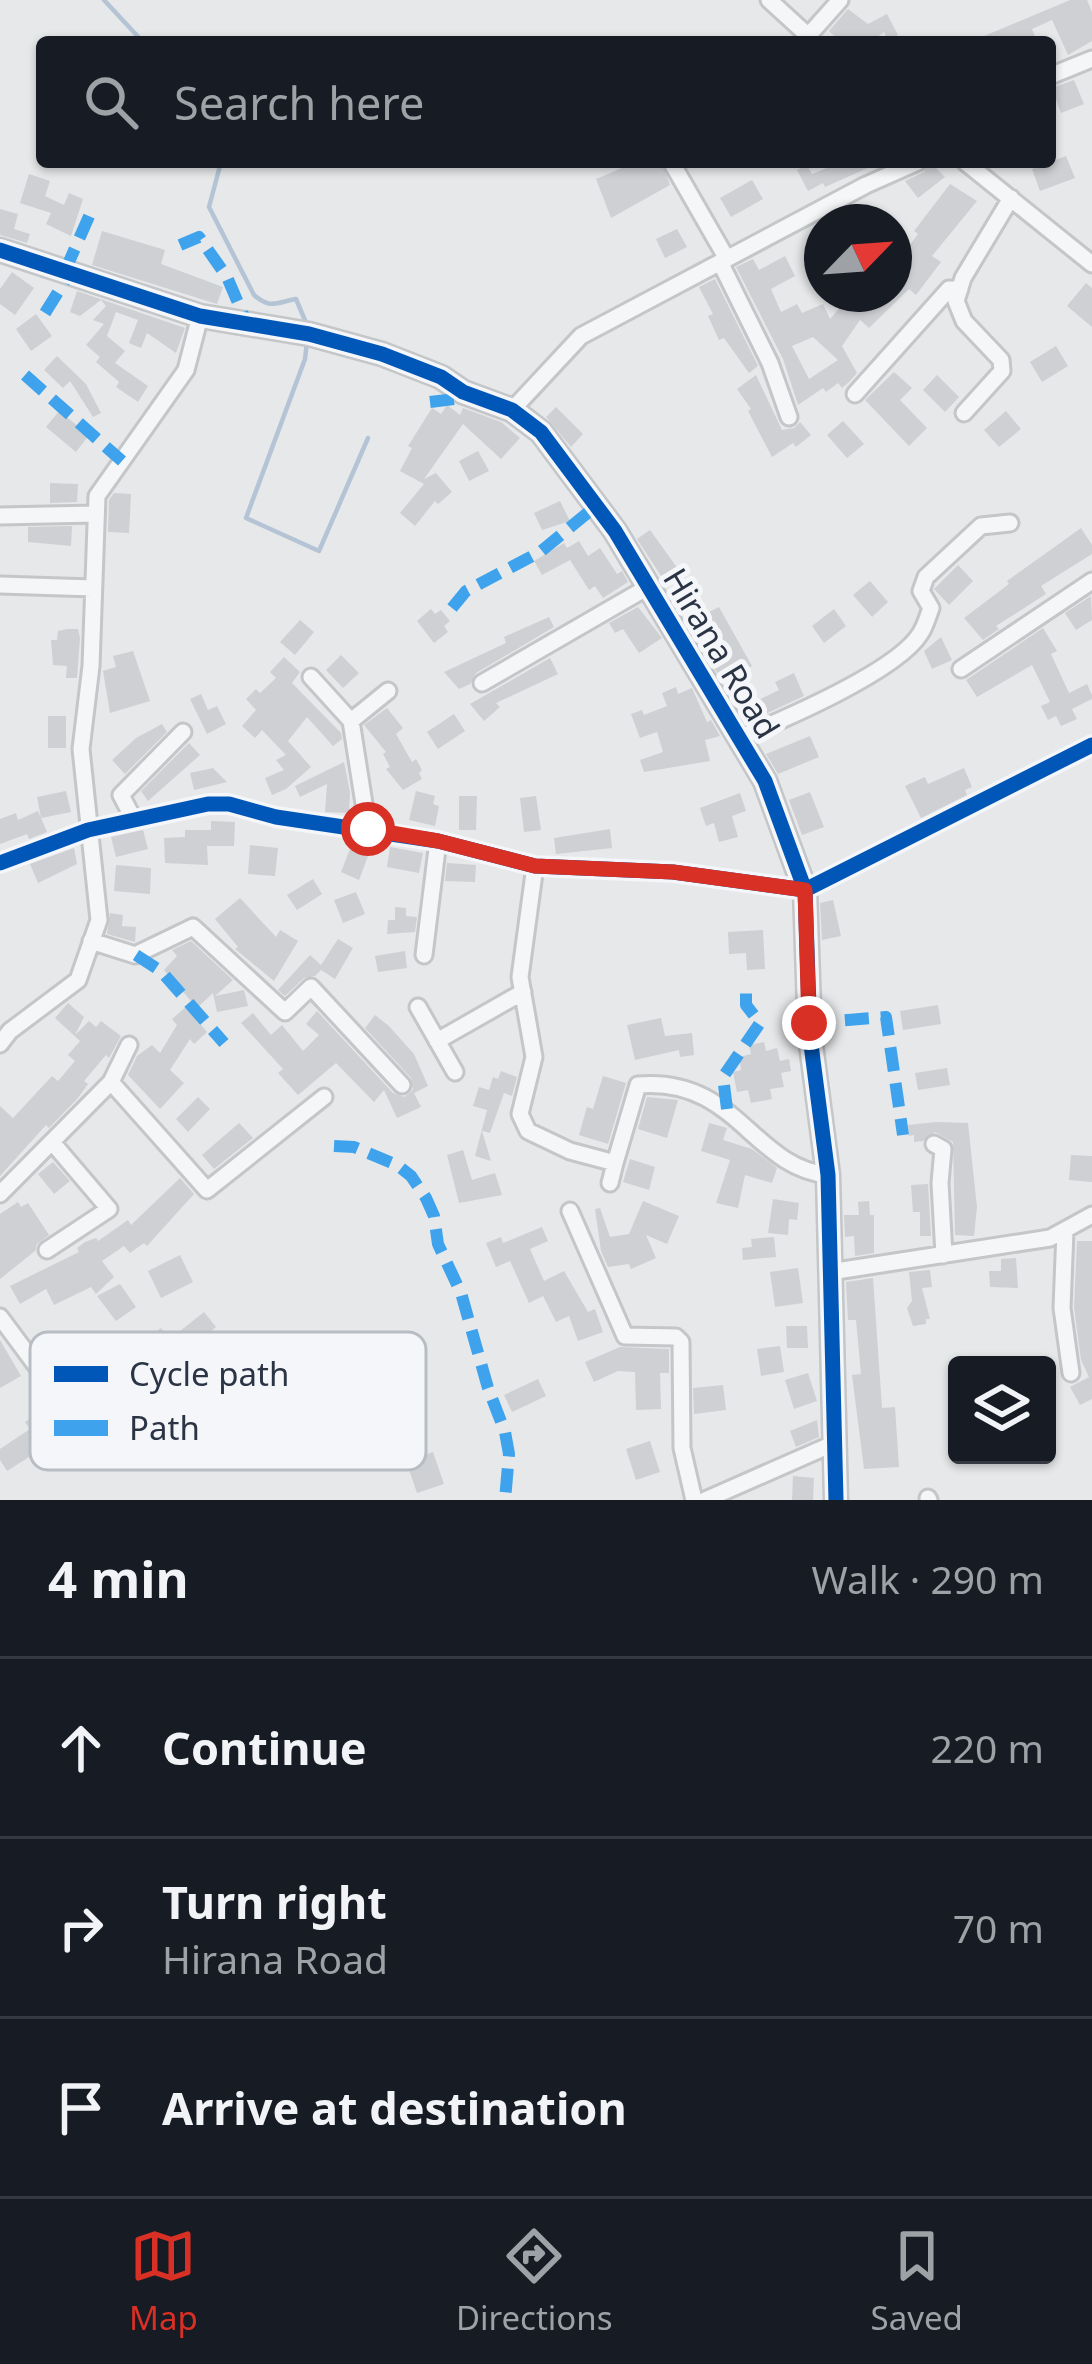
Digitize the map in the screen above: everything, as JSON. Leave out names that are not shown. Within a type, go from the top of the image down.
[{"type":"street","points":[[769,0],[809,36]]},
{"type":"street","points":[[814,36],[840,0]]},
{"type":"street","points":[[1056,74],[1092,59]]},
{"type":"street","points":[[675,168],[724,261],[789,417]]},
{"type":"street","points":[[512,410],[581,336],[905,168]]},
{"type":"street","points":[[973,168],[1092,264]]},
{"type":"street","points":[[964,413],[1002,371],[1001,360],[964,321],[956,301],[1011,198]]},
{"type":"street","points":[[1072,247],[1092,243]]},
{"type":"street","name":"Hirana Road","points":[[0,250],[200,316],[308,334],[382,354],[441,377],[463,392],[512,410],[541,432],[615,531],[765,782],[805,890],[810,1037],[827,1175],[836,1500]]},
{"type":"street","points":[[855,394],[949,289],[960,289]]},
{"type":"street","points":[[0,1043],[78,980],[99,920],[81,749],[91,666],[97,496],[186,370],[200,316]]},
{"type":"street","points":[[0,516],[96,514]]},
{"type":"street","points":[[737,739],[799,713],[899,653],[919,637],[931,608],[921,591],[926,577],[981,526],[1010,523]]},
{"type":"street","points":[[961,669],[1092,580]]},
{"type":"street","points":[[0,585],[93,588]]},
{"type":"street","points":[[482,683],[648,587]]},
{"type":"street","points":[[311,677],[351,721],[368,829]]},
{"type":"street","points":[[351,721],[388,691]]},
{"type":"street","points":[[134,820],[121,795],[183,732]]},
{"type":"street","points":[[0,863],[88,830],[208,804],[229,804],[276,817],[438,841],[535,866],[673,872],[805,890],[1092,746]]},
{"type":"street","points":[[424,955],[438,841]]},
{"type":"street","points":[[535,866],[520,977],[534,1057],[522,1123],[528,1131],[570,1151],[615,1163]]},
{"type":"street","points":[[91,941],[136,955],[193,928],[285,1012],[311,987],[402,1085]]},
{"type":"street","points":[[436,1041],[523,992]]},
{"type":"street","points":[[418,1007],[454,1072]]},
{"type":"street","points":[[0,1194],[111,1082],[128,1045]]},
{"type":"street","points":[[111,1082],[207,1190],[324,1097]]},
{"type":"street","points":[[610,1183],[638,1085],[655,1084],[688,1087],[721,1105],[796,1167],[827,1175]]},
{"type":"street","points":[[46,1250],[109,1209],[52,1142]]},
{"type":"street","points":[[934,1144],[943,1150],[944,1256]]},
{"type":"street","points":[[570,1211],[625,1336],[676,1337],[681,1342],[682,1448],[694,1500]]},
{"type":"street","points":[[830,1272],[1013,1245],[1065,1231],[1092,1215]]},
{"type":"street","points":[[1065,1231],[1062,1309],[1071,1372]]},
{"type":"street","points":[[0,1316],[30,1358]]},
{"type":"street","points":[[705,1500],[837,1442]]},
{"type":"building","points":[[1070,0],[1087,0],[1092,12],[1092,41],[1068,55],[1052,20],[1032,29],[1035,36],[984,36]]},
{"type":"building","points":[[848,9],[868,24],[887,14],[898,35],[834,36],[829,31]]},
{"type":"building","points":[[1074,80],[1084,104],[1061,113],[1056,87]]},
{"type":"building","points":[[1066,156],[1075,178],[1040,191],[1032,169],[1056,168],[1056,160]]},
{"type":"building","points":[[622,168],[664,168],[670,185],[611,218],[596,179]]},
{"type":"building","points":[[809,168],[812,174],[827,168],[868,168],[808,191],[797,170]]},
{"type":"building","points":[[936,168],[945,177],[918,198],[905,181]]},
{"type":"building","points":[[29,174],[50,181],[45,196],[64,205],[69,193],[83,199],[71,236],[46,224],[51,213],[20,203]]},
{"type":"building","points":[[752,180],[763,199],[731,217],[720,198]]},
{"type":"building","points":[[950,184],[977,201],[932,256],[941,262],[916,295],[912,292],[912,242],[918,234],[914,231]]},
{"type":"building","points":[[0,209],[18,214],[14,229],[30,234],[27,243],[0,235]]},
{"type":"building","points":[[677,229],[687,247],[665,258],[656,239]]},
{"type":"building","points":[[102,231],[165,250],[161,264],[223,287],[217,304],[92,265]]},
{"type":"building","points":[[785,256],[795,276],[771,289],[781,312],[797,304],[802,313],[827,312],[830,319],[836,312],[885,312],[869,328],[860,320],[842,346],[857,373],[842,388],[838,383],[826,392],[823,388],[798,405],[783,359],[736,267],[753,259],[759,270]],"holes":[[[813,337],[838,360],[809,379],[792,346]]]},
{"type":"building","points":[[12,272],[34,288],[15,315],[0,304],[0,289]]},
{"type":"building","points":[[715,279],[758,366],[749,373],[724,338],[719,340],[708,316],[713,314],[699,287]]},
{"type":"building","points":[[1086,283],[1092,288],[1092,327],[1067,306]]},
{"type":"building","points":[[77,291],[185,328],[176,353],[147,333],[141,348],[129,343],[138,320],[116,312],[107,336],[125,351],[115,363],[148,386],[138,402],[116,387],[119,382],[96,362],[100,357],[86,345],[104,324],[93,320],[106,306],[101,300],[80,316],[70,312]]},
{"type":"building","points":[[36,314],[52,336],[31,351],[16,329]]},
{"type":"building","points":[[1056,346],[1068,366],[1042,382],[1030,362]]},
{"type":"building","points":[[57,356],[86,384],[101,413],[93,417],[70,381],[63,388],[44,370]]},
{"type":"building","points":[[894,372],[912,388],[900,400],[927,428],[909,446],[865,400]]},
{"type":"building","points":[[756,375],[782,430],[800,422],[811,435],[772,457],[737,389]]},
{"type":"building","points":[[937,375],[959,397],[945,412],[923,390]]},
{"type":"building","points":[[447,405],[460,415],[463,408],[501,422],[520,438],[501,459],[463,424],[424,479],[436,473],[452,492],[438,504],[435,501],[415,526],[400,513],[424,484],[400,471],[412,448],[408,446],[432,408],[441,414]]},
{"type":"building","points":[[556,407],[583,434],[571,447],[546,417]]},
{"type":"building","points":[[59,411],[89,435],[76,452],[46,427]]},
{"type":"building","points":[[1006,411],[1021,429],[999,447],[984,430]]},
{"type":"building","points":[[843,421],[864,444],[847,458],[827,435]]},
{"type":"building","points":[[478,451],[489,471],[469,481],[459,461]]},
{"type":"building","points":[[50,483],[78,484],[77,502],[50,503]]},
{"type":"building","points":[[114,493],[131,494],[129,533],[108,532],[109,500]]},
{"type":"building","points":[[560,501],[570,521],[542,530],[534,513]]},
{"type":"building","points":[[72,526],[71,546],[28,542],[28,527]]},
{"type":"building","points":[[1081,528],[1092,554],[1041,586],[1046,594],[996,626],[999,629],[983,640],[964,618]]},
{"type":"building","points":[[650,530],[681,573],[665,582],[637,539]]},
{"type":"building","points":[[579,541],[588,556],[600,548],[628,582],[603,598],[595,586],[589,590],[570,560],[542,575],[534,561],[564,543],[567,548]]},
{"type":"building","points":[[958,565],[973,581],[949,605],[934,589]]},
{"type":"building","points":[[870,581],[888,602],[872,617],[853,595]]},
{"type":"building","points":[[1091,596],[1092,620],[1076,630],[1065,613]]},
{"type":"building","points":[[638,607],[662,638],[639,653],[623,629],[615,633],[609,623]]},
{"type":"building","points":[[719,607],[752,666],[722,681],[688,623]]},
{"type":"building","points":[[431,609],[435,614],[441,610],[450,621],[444,626],[448,632],[434,643],[417,621]]},
{"type":"building","points":[[834,609],[846,626],[824,643],[812,626]]},
{"type":"building","points":[[549,617],[554,627],[476,673],[470,684],[459,689],[444,672],[506,643],[504,637]]},
{"type":"building","points":[[300,620],[314,632],[295,655],[280,642]]},
{"type":"building","points":[[1043,628],[1057,651],[1051,654],[1069,693],[1087,684],[1092,695],[1072,709],[1077,719],[1061,726],[1056,716],[1048,720],[1041,706],[1050,702],[1032,665],[977,697],[966,680]]},
{"type":"building","points":[[67,629],[78,629],[80,638],[77,678],[66,678],[67,666],[53,665],[51,640]]},
{"type":"building","points":[[941,637],[952,660],[932,669],[924,651]]},
{"type":"building","points":[[133,651],[150,701],[110,713],[103,671],[116,667],[113,656]]},
{"type":"building","points":[[341,655],[359,673],[343,688],[326,670]]},
{"type":"building","points":[[284,657],[300,672],[292,683],[342,739],[333,746],[307,717],[288,741],[311,767],[272,795],[265,778],[284,770],[276,760],[286,755],[262,730],[255,738],[242,726],[256,710],[246,699],[276,678],[270,672]]},
{"type":"building","points":[[550,658],[558,674],[496,703],[500,707],[484,721],[470,704]]},
{"type":"building","points":[[794,673],[804,696],[752,720],[746,706],[779,690],[775,682]]},
{"type":"building","points":[[676,687],[678,694],[692,688],[707,722],[711,720],[720,736],[705,740],[710,761],[644,772],[640,760],[663,752],[657,732],[640,738],[631,714],[642,710],[644,715],[667,706],[662,693]]},
{"type":"building","points":[[201,694],[208,710],[217,706],[226,724],[207,734],[190,699]]},
{"type":"building","points":[[387,708],[403,728],[396,734],[422,770],[422,779],[403,790],[386,769],[390,767],[386,752],[364,725]]},
{"type":"building","points":[[454,714],[465,731],[438,749],[427,732]]},
{"type":"building","points":[[48,716],[66,716],[66,748],[48,748]]},
{"type":"building","points":[[162,724],[167,732],[125,774],[112,760],[136,738]]},
{"type":"building","points":[[810,736],[819,757],[778,774],[766,754]]},
{"type":"building","points":[[189,743],[200,755],[148,801],[141,791]]},
{"type":"building","points":[[344,762],[349,813],[325,812],[327,784],[300,797],[295,786]]},
{"type":"building","points":[[213,768],[227,782],[194,790],[190,773]]},
{"type":"building","points":[[964,768],[972,787],[965,790],[967,795],[921,818],[905,786],[925,777],[928,784]]},
{"type":"building","points":[[66,791],[71,812],[41,818],[37,797]]},
{"type":"building","points":[[416,791],[435,796],[433,804],[439,806],[435,826],[409,820]]},
{"type":"building","points":[[810,792],[824,827],[802,835],[789,800]]},
{"type":"building","points":[[740,793],[746,811],[732,816],[738,837],[719,842],[714,823],[706,826],[700,808]]},
{"type":"building","points":[[459,796],[477,796],[476,830],[459,830]]},
{"type":"building","points":[[536,796],[541,830],[524,832],[520,798]]},
{"type":"building","points":[[38,811],[47,832],[0,844],[0,819],[16,813],[18,820]]},
{"type":"building","points":[[211,821],[235,822],[234,846],[207,846],[208,865],[165,863],[164,838],[185,837],[185,830],[211,830]]},
{"type":"building","points":[[610,829],[612,848],[556,854],[554,838]]},
{"type":"building","points":[[143,830],[148,849],[116,857],[111,837]]},
{"type":"building","points":[[353,841],[371,848],[359,880],[341,872]]},
{"type":"building","points":[[250,845],[278,848],[275,876],[248,874]]},
{"type":"building","points":[[390,847],[423,853],[419,873],[387,867]]},
{"type":"building","points":[[74,848],[77,864],[38,883],[30,864]]},
{"type":"building","points":[[447,863],[476,865],[475,882],[445,881]]},
{"type":"building","points":[[116,865],[151,868],[150,894],[114,891]]},
{"type":"building","points":[[313,879],[322,894],[297,910],[287,895]]},
{"type":"building","points":[[356,892],[365,914],[343,923],[334,900]]},
{"type":"building","points":[[240,898],[276,937],[280,930],[298,941],[274,981],[235,949],[238,947],[215,919]]},
{"type":"building","points":[[833,900],[841,936],[822,940],[820,903]]},
{"type":"building","points":[[395,907],[406,908],[406,916],[417,917],[415,932],[387,934],[388,920],[395,920]]},
{"type":"building","points":[[110,913],[123,915],[122,926],[136,927],[135,942],[107,934]]},
{"type":"building","points":[[763,930],[765,969],[747,970],[746,953],[729,954],[728,932]]},
{"type":"building","points":[[338,939],[353,948],[335,979],[321,970],[285,996],[278,990],[310,955],[321,965]]},
{"type":"building","points":[[191,941],[233,980],[215,996],[244,990],[248,1006],[217,1012],[213,993],[197,1008],[164,970],[177,956],[172,950]]},
{"type":"building","points":[[405,951],[407,968],[378,972],[375,956]]},
{"type":"building","points":[[68,1003],[84,1017],[75,1035],[89,1021],[96,1027],[101,1021],[121,1036],[109,1058],[106,1055],[84,1081],[88,1084],[78,1098],[0,1176],[0,1106],[13,1118],[52,1076],[58,1081],[75,1061],[68,1055],[80,1041],[55,1018]]},
{"type":"building","points":[[938,1005],[941,1024],[903,1030],[900,1011]]},
{"type":"building","points":[[186,1007],[207,1032],[194,1044],[190,1039],[170,1070],[184,1083],[160,1109],[128,1075],[137,1056],[152,1045],[160,1053],[177,1025],[172,1019]]},
{"type":"building","points":[[317,1011],[393,1093],[404,1097],[413,1090],[411,1078],[365,1028],[375,1015],[389,1026],[414,1054],[428,1086],[414,1093],[421,1107],[397,1118],[384,1090],[374,1102],[336,1063],[298,1095],[278,1073],[283,1069],[241,1023],[253,1013],[271,1035],[282,1025],[303,1051],[319,1035],[306,1024]]},
{"type":"building","points":[[661,1018],[665,1036],[692,1033],[694,1055],[680,1057],[679,1050],[635,1060],[627,1025]]},
{"type":"building","points":[[764,1042],[766,1051],[777,1048],[780,1061],[789,1059],[791,1071],[781,1073],[784,1087],[770,1089],[772,1099],[751,1103],[748,1090],[737,1092],[733,1072],[741,1070],[739,1057],[751,1054],[749,1045]]},
{"type":"building","points":[[947,1068],[950,1085],[918,1090],[915,1073]]},
{"type":"building","points":[[501,1071],[517,1077],[512,1096],[504,1093],[490,1133],[482,1131],[491,1161],[475,1156],[487,1110],[473,1106],[479,1087],[489,1090]]},
{"type":"building","points":[[603,1076],[626,1083],[608,1144],[579,1135]]},
{"type":"building","points":[[198,1097],[210,1109],[188,1132],[176,1119]]},
{"type":"building","points":[[647,1097],[678,1100],[667,1138],[638,1129]]},
{"type":"building","points":[[239,1123],[253,1138],[214,1169],[202,1155]]},
{"type":"building","points":[[709,1123],[727,1128],[723,1140],[752,1149],[777,1168],[772,1183],[745,1175],[738,1208],[716,1203],[730,1160],[701,1151]]},
{"type":"building","points":[[968,1123],[977,1207],[974,1236],[955,1235],[953,1142],[935,1132],[923,1141],[914,1142],[914,1135],[909,1136],[908,1125]]},
{"type":"building","points":[[463,1150],[472,1180],[495,1173],[502,1195],[459,1203],[447,1155]]},
{"type":"building","points":[[1071,1155],[1092,1156],[1092,1182],[1069,1180]]},
{"type":"building","points":[[630,1159],[655,1167],[649,1190],[623,1182]]},
{"type":"building","points":[[53,1162],[70,1181],[54,1194],[38,1174]]},
{"type":"building","points":[[180,1178],[194,1194],[147,1246],[144,1243],[130,1253],[124,1246],[102,1261],[114,1277],[96,1294],[91,1287],[54,1305],[46,1289],[20,1304],[10,1286],[79,1252],[77,1248],[85,1242],[98,1241],[128,1220],[131,1225]]},
{"type":"building","points":[[928,1184],[931,1236],[920,1236],[920,1212],[913,1212],[911,1185]]},
{"type":"building","points":[[773,1199],[799,1203],[797,1220],[789,1219],[788,1235],[768,1233]]},
{"type":"building","points":[[643,1201],[679,1216],[667,1244],[646,1235],[656,1258],[631,1269],[629,1264],[608,1267],[595,1209],[600,1208],[610,1237],[629,1234]]},
{"type":"building","points":[[869,1201],[870,1215],[874,1215],[874,1253],[855,1256],[854,1236],[845,1237],[844,1215],[859,1215],[858,1202]]},
{"type":"building","points":[[18,1202],[21,1207],[28,1203],[49,1235],[0,1279],[0,1214]]},
{"type":"building","points":[[542,1227],[548,1241],[530,1249],[544,1281],[564,1271],[588,1312],[595,1309],[603,1332],[578,1341],[569,1316],[556,1322],[543,1296],[529,1303],[510,1261],[496,1267],[486,1243],[501,1237],[503,1243]]},
{"type":"building","points":[[774,1237],[776,1257],[743,1260],[742,1248],[752,1247],[751,1239]]},
{"type":"building","points":[[1077,1241],[1092,1241],[1092,1399],[1080,1405],[1070,1387],[1089,1377],[1081,1360],[1074,1307]]},
{"type":"building","points":[[180,1255],[193,1282],[161,1298],[148,1271]]},
{"type":"building","points":[[1016,1258],[1018,1288],[990,1287],[989,1271],[1001,1271],[1001,1259]]},
{"type":"building","points":[[798,1268],[803,1303],[775,1307],[770,1272]]},
{"type":"building","points":[[930,1270],[932,1287],[922,1288],[930,1319],[913,1326],[907,1308],[912,1301],[909,1272]]},
{"type":"building","points":[[873,1278],[882,1408],[895,1407],[899,1467],[864,1469],[852,1375],[861,1374],[856,1320],[848,1320],[846,1282]]},
{"type":"building","points":[[120,1284],[136,1307],[116,1321],[97,1296]]},
{"type":"building","points":[[204,1312],[216,1327],[210,1332],[179,1332]]},
{"type":"building","points":[[786,1326],[807,1326],[808,1348],[787,1348]]},
{"type":"building","points":[[0,1340],[21,1376],[0,1388]]},
{"type":"building","points":[[780,1346],[784,1372],[761,1376],[757,1349]]},
{"type":"building","points":[[620,1347],[669,1349],[669,1373],[660,1373],[661,1409],[636,1410],[635,1372],[618,1371],[594,1382],[585,1362]]},
{"type":"building","points":[[808,1373],[817,1401],[794,1409],[785,1380]]},
{"type":"building","points":[[538,1379],[546,1396],[512,1412],[504,1395]]},
{"type":"building","points":[[723,1385],[726,1410],[694,1414],[693,1388]]},
{"type":"building","points":[[817,1420],[819,1437],[796,1447],[790,1431]]},
{"type":"building","points":[[30,1429],[30,1456],[7,1471],[0,1449]]},
{"type":"building","points":[[650,1441],[660,1472],[636,1480],[626,1449]]},
{"type":"building","points":[[433,1452],[444,1484],[417,1493],[409,1470],[426,1470],[426,1454]]},
{"type":"building","points":[[793,1476],[814,1478],[813,1500],[792,1500]]},
{"type":"waterway","points":[[104,0],[137,36]]},
{"type":"waterway","points":[[219,168],[209,207],[254,295],[270,304],[296,299],[307,325]]},
{"type":"waterway","points":[[307,342],[305,359],[246,518],[319,551],[368,438]]},
{"type":"marked path","points":[[65,271],[90,214]]},
{"type":"marked path","points":[[180,245],[199,237],[227,277],[247,324]]},
{"type":"marked path","points":[[45,313],[70,273]]},
{"type":"marked path","points":[[25,375],[122,461]]},
{"type":"marked path","points":[[430,402],[455,399],[463,392]]},
{"type":"marked path","points":[[452,608],[466,591],[540,552],[596,506]]},
{"type":"marked path","points":[[136,955],[161,971],[224,1043]]},
{"type":"marked path","points":[[727,1109],[723,1077],[760,1023],[746,1005],[746,982]]},
{"type":"marked path","points":[[809,1023],[886,1017],[903,1135]]},
{"type":"marked path","points":[[334,1146],[354,1147],[397,1165],[426,1198],[505,1432],[509,1454],[505,1500]]},
{"type":"cycle path","points":[[0,250],[200,316],[309,334],[441,377],[463,392],[512,410],[541,432],[615,531],[765,781],[805,890],[810,1037],[828,1175],[836,1500]]},
{"type":"cycle path","points":[[0,863],[88,830],[208,804],[229,804],[276,817],[438,841],[535,866],[673,872],[805,890],[1092,745]]},
{"type":"route","points":[[368,829],[535,866],[673,872],[805,890],[809,1023]]}]
